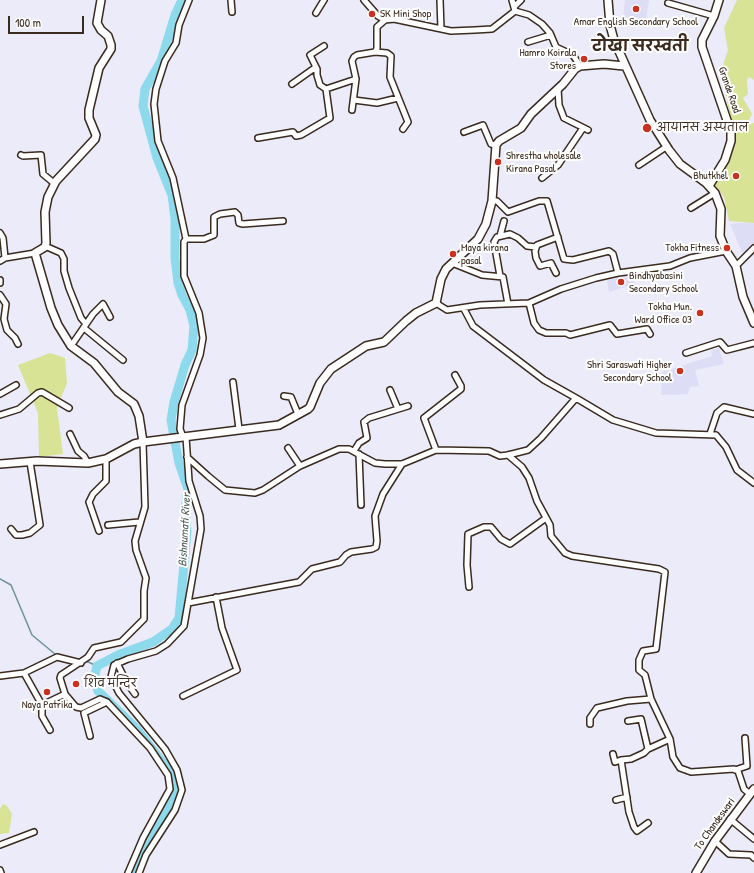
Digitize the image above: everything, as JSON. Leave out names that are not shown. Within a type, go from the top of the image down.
[{"type":"street","points":[[45,246],[45,212],[48,197],[55,184],[95,139],[96,135],[89,118],[89,110],[99,68],[111,49],[108,36],[101,30],[97,23],[101,0]]},
{"type":"street","points":[[139,873],[146,856],[175,810],[182,790],[177,770],[165,750],[119,693],[111,677],[112,668],[117,663],[156,651],[167,644],[184,626],[201,529],[200,516],[190,481],[187,456],[180,429],[182,405],[200,355],[204,338],[199,312],[184,276],[183,246],[186,239],[173,178],[158,141],[154,104],[156,89],[165,61],[176,43],[179,25],[189,0]]},
{"type":"street","points":[[231,0],[232,12]]},
{"type":"street","points":[[316,13],[324,0]]},
{"type":"street","points":[[364,0],[378,16],[385,20]]},
{"type":"street","points":[[440,0],[441,29]]},
{"type":"street","points":[[512,0],[515,9],[529,15],[542,24],[551,36],[556,47],[573,55],[580,66]]},
{"type":"street","points":[[375,52],[377,49],[377,27],[385,20],[394,19],[413,22],[451,31],[492,29],[515,9],[521,0]]},
{"type":"street","points":[[608,0],[610,25],[614,40],[624,66],[650,120],[666,146],[680,164],[709,186],[715,193],[721,209],[720,236],[726,251],[736,266],[744,297],[754,323]]},
{"type":"street","name":"Grande Road","points":[[709,186],[725,160],[731,141],[731,132],[702,47],[702,40],[714,16],[719,0]]},
{"type":"street","points":[[668,3],[714,16]]},
{"type":"street","points":[[528,42],[551,36]]},
{"type":"street","points":[[258,138],[293,132],[296,136],[300,135],[330,118],[326,89],[320,85],[316,67],[310,55],[324,46]]},
{"type":"street","points":[[352,110],[356,79],[352,62],[354,57],[375,52],[387,53],[392,56],[390,77],[408,122],[403,129]]},
{"type":"street","points":[[0,464],[30,462],[88,463],[106,459],[134,444],[143,442],[279,425],[310,407],[320,383],[331,369],[360,349],[384,342],[411,317],[436,303],[441,279],[452,263],[478,239],[486,224],[492,200],[496,145],[502,138],[521,128],[531,114],[580,66],[604,64],[624,66]]},
{"type":"street","points":[[292,84],[316,67]]},
{"type":"street","points":[[326,89],[356,79]]},
{"type":"street","points":[[542,178],[558,165],[585,129],[566,120],[563,116],[559,105],[558,89]]},
{"type":"street","points":[[354,100],[377,103],[398,98]]},
{"type":"street","points":[[464,132],[483,125],[491,144],[496,145]]},
{"type":"street","points":[[639,165],[666,146]]},
{"type":"street","points":[[21,155],[41,155],[43,174],[55,184]]},
{"type":"street","points":[[691,208],[715,193]]},
{"type":"street","points":[[492,200],[497,201],[508,212],[539,201],[547,201],[564,259],[573,260],[609,251],[613,254],[618,273]]},
{"type":"street","points":[[186,239],[204,239],[214,235],[214,218],[220,214],[235,212],[238,215],[239,224],[283,221]]},
{"type":"street","points":[[504,220],[500,236],[494,242],[500,276],[503,277],[508,304]]},
{"type":"street","points":[[0,233],[3,238],[2,262],[35,253],[45,246]]},
{"type":"street","points":[[500,236],[510,234],[528,246],[536,247],[537,245],[558,238]]},
{"type":"street","points":[[45,246],[61,252],[69,288],[85,326],[123,360]]},
{"type":"street","points":[[536,247],[536,258],[540,266],[551,263],[556,273]]},
{"type":"street","points":[[736,266],[754,248]]},
{"type":"street","points":[[436,303],[447,310],[464,309],[470,306],[529,303],[561,289],[618,273],[670,266],[690,258],[726,251]]},
{"type":"street","points":[[35,253],[51,308],[58,325],[71,346],[94,363],[118,392],[134,404],[139,416],[143,442],[145,507],[139,522],[135,541],[136,550],[146,578],[144,591],[144,619],[121,642],[94,648],[88,658],[61,675],[60,678],[65,694],[76,707],[81,708],[100,699],[107,702],[160,762],[168,775],[170,789],[143,838],[128,873]]},
{"type":"street","points":[[452,263],[482,275],[500,276]]},
{"type":"street","points":[[0,295],[6,304],[4,319],[7,330],[15,338],[18,344]]},
{"type":"street","points":[[529,303],[534,323],[539,330],[546,333],[566,333],[570,335],[610,325],[617,334],[647,329],[650,334]]},
{"type":"street","points":[[71,346],[103,304],[110,317]]},
{"type":"street","points":[[464,309],[473,326],[544,380],[613,420],[667,435],[716,435],[721,440],[738,470],[754,483]]},
{"type":"street","points":[[686,352],[720,342],[727,350],[754,343]]},
{"type":"street","points":[[436,450],[424,418],[461,389],[456,375]]},
{"type":"street","points":[[233,382],[239,429]]},
{"type":"street","points":[[0,394],[16,385]]},
{"type":"street","points":[[390,390],[398,409]]},
{"type":"street","points":[[0,415],[19,409],[38,393],[42,392],[69,408]]},
{"type":"street","points":[[284,396],[291,397],[298,414]]},
{"type":"street","points":[[187,456],[225,490],[255,493],[263,490],[300,466],[339,449],[349,449],[375,463],[402,464],[436,450],[489,451],[500,456],[508,456],[528,450],[541,438],[576,398]]},
{"type":"street","points":[[361,505],[357,453],[359,443],[367,438],[364,422],[369,418],[408,406]]},
{"type":"street","points":[[710,434],[717,413],[724,407],[754,414]]},
{"type":"street","points":[[70,434],[78,451],[84,456],[88,463]]},
{"type":"street","points":[[288,448],[300,466]]},
{"type":"street","points":[[508,456],[522,466],[550,525],[551,536],[556,544],[572,556],[659,569],[665,572],[656,649],[642,651],[639,660],[639,670],[645,675],[652,699],[670,739],[673,757],[680,768],[691,772],[735,770],[748,766],[745,738]]},
{"type":"street","points":[[99,531],[89,502],[93,494],[106,481],[106,459]]},
{"type":"street","points":[[11,529],[16,535],[30,534],[40,525],[30,462]]},
{"type":"street","points":[[188,602],[299,582],[312,569],[340,562],[346,555],[352,552],[372,549],[376,546],[377,541],[375,516],[383,494],[402,464]]},
{"type":"street","points":[[469,587],[467,565],[468,534],[484,527],[491,527],[501,540],[510,544],[546,518]]},
{"type":"street","points":[[108,525],[139,522]]},
{"type":"street","points":[[183,696],[237,670],[222,628],[216,597]]},
{"type":"street","points":[[0,676],[24,673],[57,657],[81,663]]},
{"type":"street","points":[[117,663],[127,683],[135,694]]},
{"type":"street","points":[[24,673],[42,705],[42,716],[50,730]]},
{"type":"street","points":[[42,705],[65,694]]},
{"type":"street","points":[[590,724],[590,718],[597,708],[627,701],[652,699]]},
{"type":"street","points":[[90,736],[84,713],[107,702]]},
{"type":"street","points":[[628,721],[640,719],[648,749]]},
{"type":"street","points":[[613,754],[615,762],[631,759],[644,754],[648,749],[670,739]]},
{"type":"street","points":[[621,760],[630,818],[636,830],[648,823]]},
{"type":"street","points":[[735,770],[738,771],[744,789],[752,792]]},
{"type":"street","name":"To Chandeswari","points":[[696,873],[714,841],[752,792]]},
{"type":"street","points":[[616,800],[627,798]]},
{"type":"street","points":[[730,819],[754,839]]},
{"type":"street","points":[[0,844],[34,832]]},
{"type":"street","points":[[714,841],[729,854],[754,855]]},
{"type":"shaded area","name":"Amar English Secondary School","points":[[625,0],[649,0],[646,20],[623,18]]},
{"type":"shaded area","points":[[749,222],[754,223],[754,246],[744,257],[730,224]]},
{"type":"shaded area","name":"Bindhyabasini Secondary School","points":[[632,274],[635,284],[609,292],[607,280]]},
{"type":"shaded area","name":"Shri Saraswati Higher Secondary School","points":[[719,348],[724,364],[695,370],[699,386],[690,387],[688,394],[661,395],[662,372],[712,356],[711,350]]},
{"type":"green space","points":[[737,0],[754,0],[754,80],[749,77],[747,80],[748,94],[743,98],[752,114],[749,120],[731,121],[721,71],[728,50],[724,28]]},
{"type":"green space","name":"Bhutkhel","points":[[754,123],[754,223],[729,221],[724,197],[714,184],[732,150],[735,135],[734,127]]},
{"type":"green space","points":[[50,353],[65,358],[67,383],[57,408],[63,454],[39,457],[38,413],[18,365]]},
{"type":"green space","points":[[3,804],[7,806],[12,814],[9,833],[0,834],[0,809]]},
{"type":"waterway","name":"Bishnumati River","points":[[134,873],[174,794],[170,772],[136,728],[98,691],[94,679],[97,666],[118,655],[153,642],[172,629],[179,618],[187,532],[185,510],[188,489],[179,463],[171,420],[174,402],[185,365],[192,350],[194,326],[190,310],[182,295],[178,283],[175,258],[175,219],[172,195],[157,158],[143,106],[145,89],[161,61],[175,15],[182,0]]},
{"type":"waterway","points":[[0,579],[11,585],[32,635],[55,654],[80,660]]},
{"type":"waterway","points":[[86,661],[97,666]]},
{"type":"place","name":"Amar English Secondary School","points":[[636,9]]},
{"type":"place","name":"SK Mini Shop","points":[[372,14]]},
{"type":"place","name":"Hamro Koirala Stores","points":[[584,59]]},
{"type":"place","name":"आयानस अस्पताल","points":[[647,128]]},
{"type":"place","name":"Shrestha wholesale Kirana Pasal","points":[[498,162]]},
{"type":"place","name":"Bhutkhel","points":[[736,176]]},
{"type":"place","name":"Tokha Fitness","points":[[727,248]]},
{"type":"place","name":"Maya kirana pasal","points":[[453,254]]},
{"type":"place","name":"Bindhyabasini Secondary School","points":[[621,282]]},
{"type":"place","name":"Tokha Mun. Ward Office 03","points":[[700,313]]},
{"type":"place","name":"Shri Saraswati Higher Secondary School","points":[[680,371]]},
{"type":"place","name":"शिव मन्दिर","points":[[76,684]]},
{"type":"place","name":"Naya Patrika","points":[[47,692]]},
{"type":"district","name":"टोखा सरस्वती","points":[[640,47]]}]
